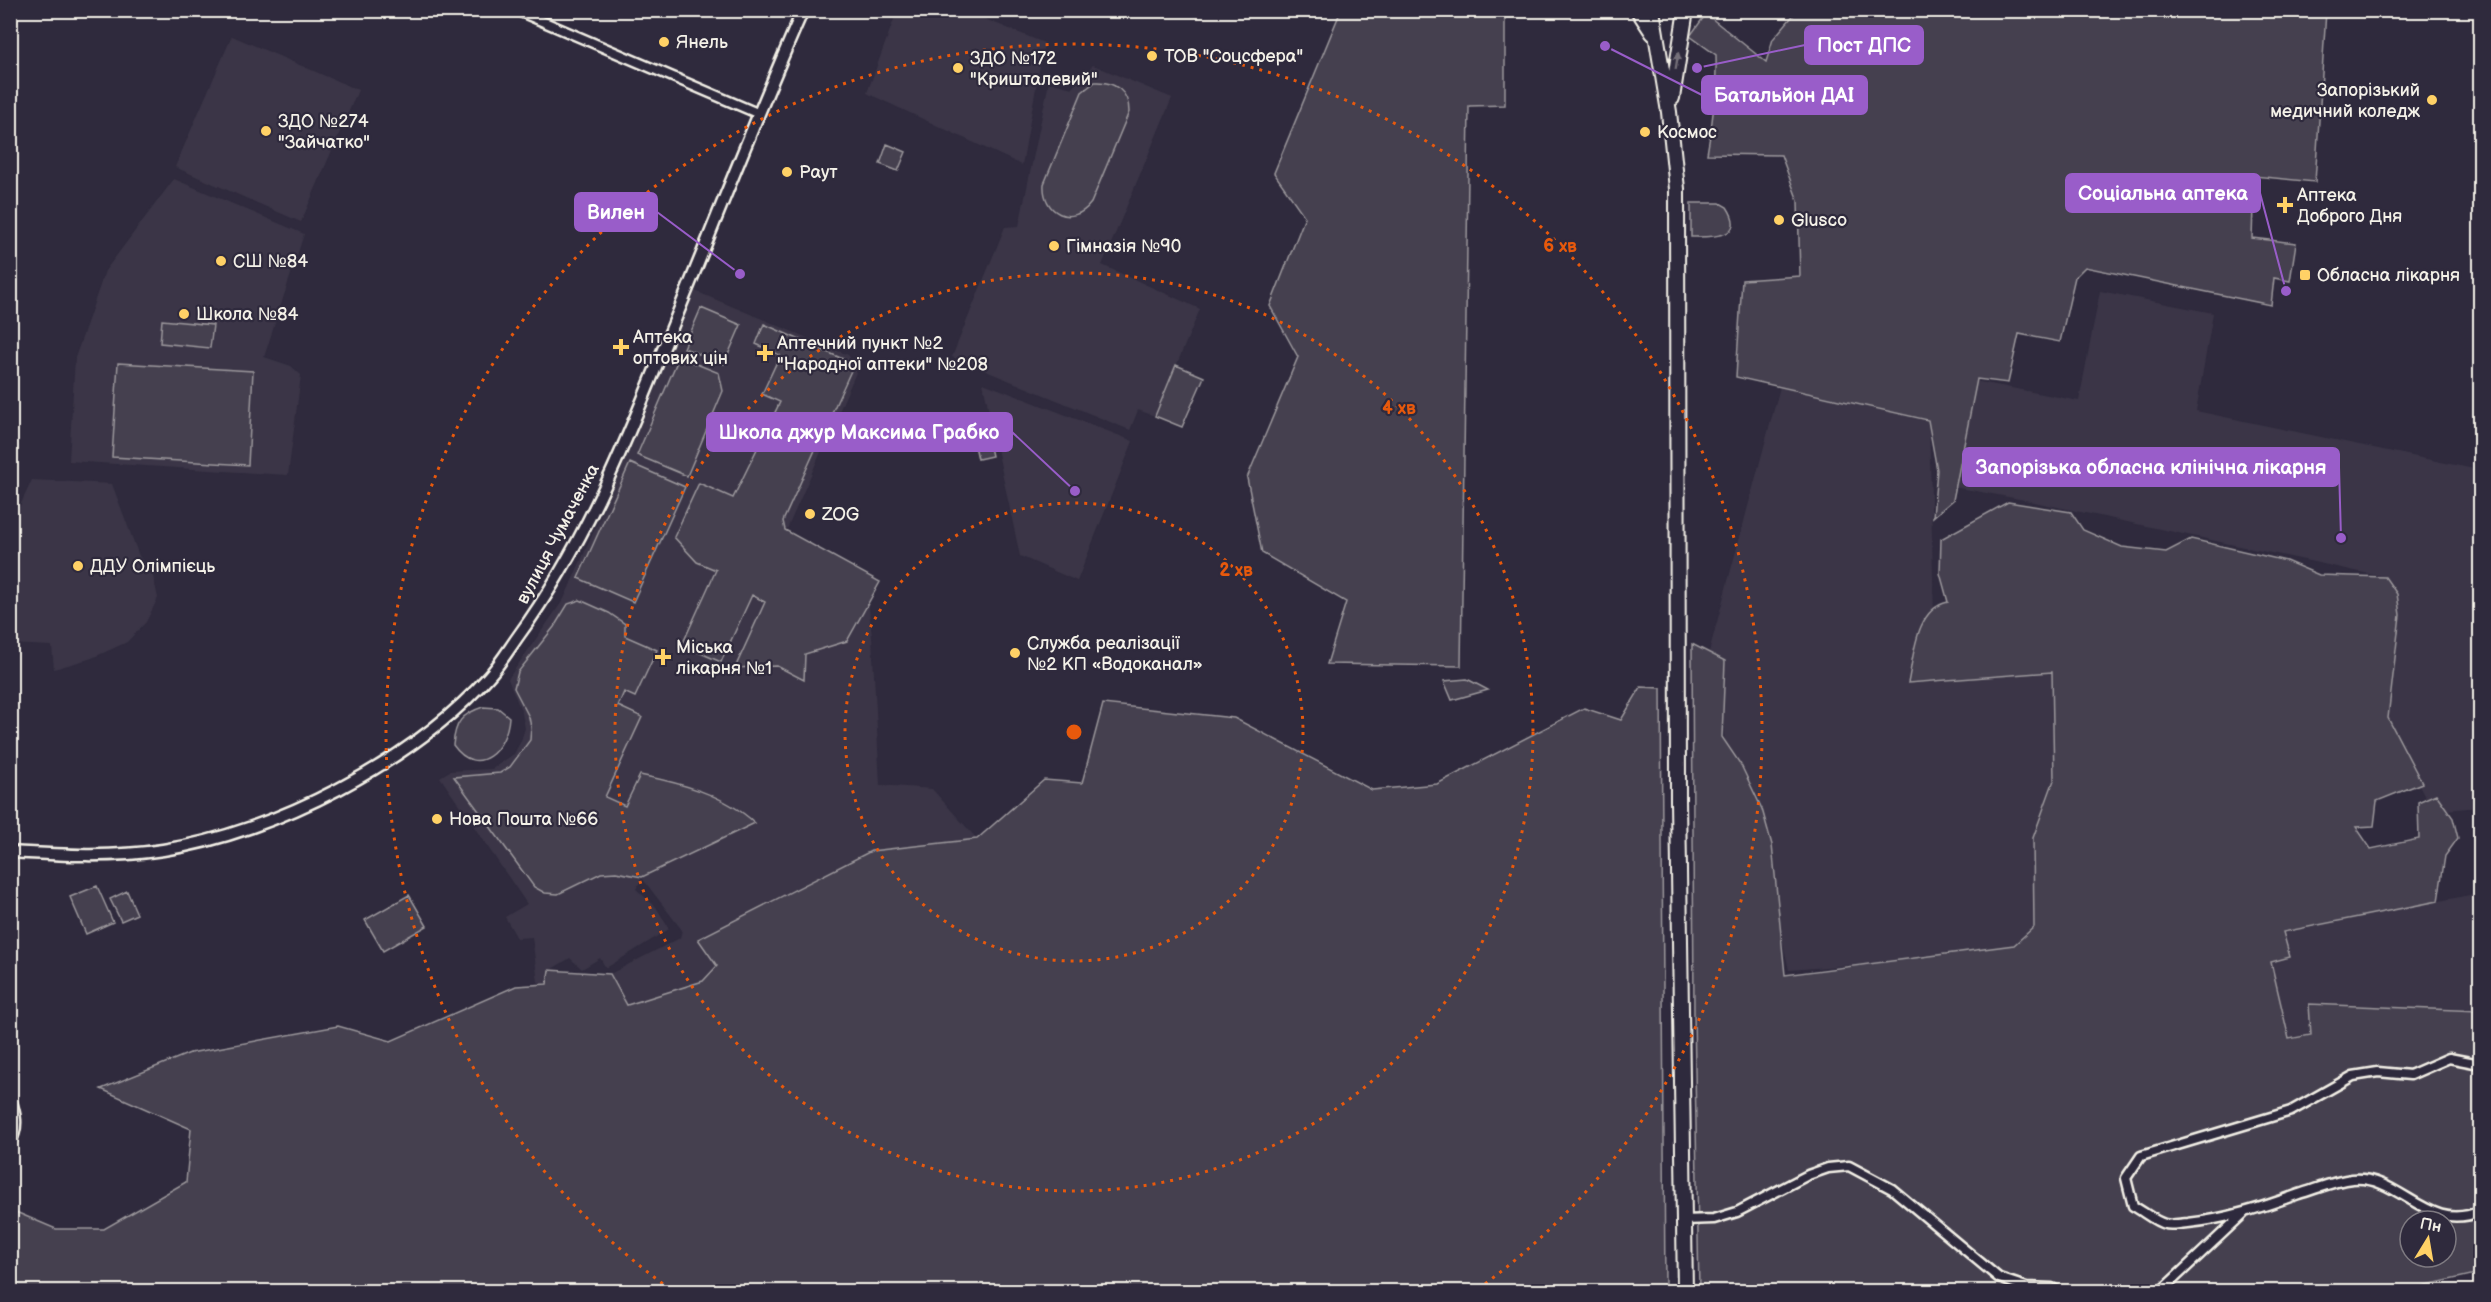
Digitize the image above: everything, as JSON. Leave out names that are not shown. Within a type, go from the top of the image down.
[{"type":"highway","points":[[1638,10],[1658,40]]},
{"type":"highway","points":[[1652,10],[1670,111],[1677,189],[1678,800],[1685,1292]]},
{"type":"highway","points":[[1670,111],[1686,10]]},
{"type":"street","points":[[516,10],[758,113]]},
{"type":"street","name":"вулиця Чумаченка","points":[[10,852],[92,856],[161,850],[225,836],[341,788],[389,759],[429,734],[489,676],[541,605],[621,451],[758,113],[803,10]]},
{"type":"street","points":[[2481,1064],[2449,1058],[2410,1075],[2378,1072],[2353,1076],[2291,1111],[2141,1156],[2127,1178],[2133,1206],[2166,1224],[2204,1221],[2244,1213],[2354,1178],[2389,1188],[2422,1208],[2442,1215],[2460,1216],[2481,1211]]},
{"type":"street","points":[[10,1095],[17,1118],[17,1129],[10,1144]]},
{"type":"street","points":[[1684,1220],[1714,1219],[1737,1212],[1808,1175],[1828,1168],[1849,1166],[1892,1189],[1999,1278],[2026,1287],[2052,1288],[2060,1292]]},
{"type":"street","points":[[2160,1292],[2244,1213]]},
{"type":"shaded area","name":"ЗДО №172 \"Кришталевий\"","points":[[897,11],[965,11],[1044,43],[1022,165],[867,93]]},
{"type":"shaded area","points":[[1331,11],[1505,11],[1505,105],[1469,106],[1461,666],[1327,664],[1346,602],[1262,553],[1247,478],[1298,357],[1270,306],[1305,217],[1274,173],[1339,15]]},
{"type":"shaded area","points":[[1797,11],[2326,11],[2315,182],[2254,176],[2252,238],[2296,243],[2290,281],[2274,278],[2271,305],[2085,267],[2075,277],[2060,342],[2019,334],[2008,383],[1977,379],[1953,500],[1933,517],[1937,470],[1928,420],[1736,377],[1742,280],[1800,276],[1798,201],[1781,155],[1707,154],[1714,105],[1716,55],[1690,36],[1706,14],[1766,62],[1773,39]]},
{"type":"shaded area","name":"ЗДО №274 \"Зайчатко\"","points":[[232,36],[358,90],[301,222],[175,167]]},
{"type":"shaded area","name":"Гімназія №90","points":[[1093,65],[1172,98],[1102,265],[1200,309],[1155,416],[1138,410],[1130,430],[952,357],[1005,227],[1019,226],[1049,82],[1072,88]]},
{"type":"shaded area","points":[[1095,82],[1108,83],[1119,89],[1126,98],[1129,112],[1091,203],[1083,211],[1067,216],[1060,214],[1048,203],[1044,184],[1082,92]]},
{"type":"shaded area","points":[[887,144],[906,152],[898,171],[880,164]]},
{"type":"shaded area","name":"Школа №84","points":[[174,179],[304,234],[264,357],[291,366],[301,375],[288,475],[69,461],[75,358],[105,271]]},
{"type":"shaded area","points":[[1691,203],[1720,203],[1727,207],[1733,225],[1730,231],[1716,236],[1691,237]]},
{"type":"shaded area","points":[[695,291],[848,355],[858,368],[780,545],[867,589],[880,785],[932,789],[977,839],[871,851],[698,938],[717,966],[703,981],[626,1005],[610,974],[680,938],[682,930],[642,878],[636,889],[656,907],[669,929],[606,968],[600,958],[582,969],[570,958],[550,970],[547,984],[538,982],[532,937],[517,938],[505,917],[527,904],[440,777],[450,771],[492,769],[514,754],[521,741],[525,728],[522,713],[508,679],[564,599],[624,463]]},
{"type":"shaded area","points":[[2100,291],[2213,313],[2196,411],[2474,469],[2480,495],[2480,807],[2433,811],[2384,719],[2379,576],[2025,500],[1943,485],[1964,379],[2079,401]]},
{"type":"shaded area","points":[[701,308],[741,325],[724,364],[684,348]]},
{"type":"shaded area","points":[[162,320],[213,325],[210,348],[160,343]]},
{"type":"shaded area","points":[[764,324],[854,364],[783,521],[785,530],[880,582],[847,641],[805,654],[804,680],[777,666],[735,668],[765,602],[752,595],[721,662],[682,645],[716,570],[697,562],[674,537],[699,483],[733,498],[780,402],[762,394],[780,355],[756,344]]},
{"type":"shaded area","points":[[679,357],[719,373],[723,391],[687,476],[637,455]]},
{"type":"shaded area","points":[[118,363],[253,371],[248,465],[112,457]]},
{"type":"shaded area","points":[[1176,365],[1204,377],[1182,427],[1155,416]]},
{"type":"shaded area","points":[[983,383],[1133,441],[1077,581],[1020,556]]},
{"type":"shaded area","points":[[1780,387],[1929,420],[1935,659],[2066,665],[2071,948],[1789,970],[1757,826],[1736,801],[1709,652]]},
{"type":"shaded area","points":[[986,429],[992,456],[978,459],[972,432]]},
{"type":"shaded area","points":[[630,463],[685,487],[633,602],[578,578]]},
{"type":"shaded area","name":"ДДУ Олімпієць","points":[[32,480],[112,484],[139,556],[153,576],[158,598],[146,622],[127,642],[92,658],[54,669],[52,646],[11,644],[11,525]]},
{"type":"shaded area","points":[[2008,502],[2071,512],[2083,530],[2122,547],[2166,552],[2191,539],[2286,561],[2319,575],[2385,577],[2397,594],[2400,615],[2388,718],[2422,783],[2377,801],[2374,826],[2356,827],[2371,849],[2419,839],[2418,802],[2436,794],[2453,818],[2458,838],[2445,856],[2438,901],[2283,932],[2290,957],[2271,962],[2289,1039],[2311,1035],[2309,1004],[2480,1011],[2480,1273],[2396,1292],[1699,1291],[1694,1013],[1692,644],[1725,661],[1722,737],[1741,765],[1762,809],[1772,845],[1785,975],[2014,945],[2034,927],[2033,838],[2054,780],[2052,672],[1908,683],[1922,624],[1937,606],[1948,602],[1940,573],[1941,539]]},
{"type":"shaded area","points":[[580,600],[609,613],[625,624],[625,636],[657,650],[635,697],[624,692],[618,706],[642,717],[605,797],[625,806],[640,775],[686,786],[716,797],[730,804],[755,823],[642,877],[616,872],[601,873],[558,894],[545,893],[534,887],[454,777],[500,773],[510,767],[530,740],[529,717],[514,688],[518,672],[554,627],[568,604]]},
{"type":"shaded area","points":[[1467,679],[1488,690],[1452,700],[1444,681]]},
{"type":"shaded area","points":[[1641,687],[1661,688],[1665,1291],[11,1291],[11,1210],[56,1229],[104,1229],[186,1182],[191,1129],[101,1089],[190,1053],[338,1026],[391,1041],[516,986],[547,984],[549,970],[610,974],[627,1005],[703,981],[717,966],[698,939],[871,851],[977,839],[1044,780],[1082,783],[1103,704],[1234,718],[1372,790],[1437,784],[1584,708],[1621,720]]},
{"type":"shaded area","points":[[483,707],[498,708],[509,717],[507,729],[503,740],[490,756],[481,760],[472,760],[453,745],[455,731],[464,716]]},
{"type":"shaded area","points":[[97,886],[113,922],[86,934],[70,897]]},
{"type":"shaded area","points":[[127,891],[137,914],[121,921],[110,899]]},
{"type":"shaded area","points":[[2480,893],[2480,1011],[2310,1004],[2312,1035],[2289,1039],[2271,962],[2289,957],[2283,932]]},
{"type":"shaded area","points":[[409,895],[427,926],[383,951],[365,920]]},
{"type":"place","name":"Янель","points":[[664,42]]},
{"type":"place","name":"Батальйон ДАI","points":[[1605,46]]},
{"type":"place","name":"ТОВ \"Соцсфера\"","points":[[1152,56]]},
{"type":"place","name":"ЗДО №172 \"Кришталевий\"","points":[[958,68]]},
{"type":"place","name":"Пост ДПС","points":[[1697,68]]},
{"type":"place","name":"Запорізький медичний коледж","points":[[2432,100]]},
{"type":"place","name":"ЗДО №274 \"Зайчатко\"","points":[[266,131]]},
{"type":"place","name":"Космос","points":[[1645,132]]},
{"type":"place","name":"Раут","points":[[787,172]]},
{"type":"place","name":"Аптека Доброго Дня","points":[[2285,205]]},
{"type":"place","name":"Glusco","points":[[1779,220]]},
{"type":"place","name":"Гімназія №90","points":[[1054,246]]},
{"type":"place","name":"СШ №84","points":[[221,261]]},
{"type":"place","name":"Вилен","points":[[740,274]]},
{"type":"place","name":"Обласна лікарня","points":[[2305,275]]},
{"type":"place","name":"Соціальна аптека","points":[[2286,291]]},
{"type":"place","name":"Школа №84","points":[[184,314]]},
{"type":"place","name":"Аптека оптових цін","points":[[621,347]]},
{"type":"place","name":"Аптечний пункт №2 \"Народної аптеки\" №208","points":[[765,353]]},
{"type":"place","name":"Школа джур Максима Грабко","points":[[1075,491]]},
{"type":"place","name":"ZOG","points":[[810,514]]},
{"type":"place","name":"Запорізька обласна клінічна лікарня","points":[[2341,538]]},
{"type":"place","name":"ДДУ Олімпієць","points":[[78,566]]},
{"type":"place","name":"Служба реалізації №2 КП «Водоканал»","points":[[1015,653]]},
{"type":"place","name":"Міська лікарня №1","points":[[663,657]]},
{"type":"place","name":"Нова Пошта №66","points":[[437,819]]}]
